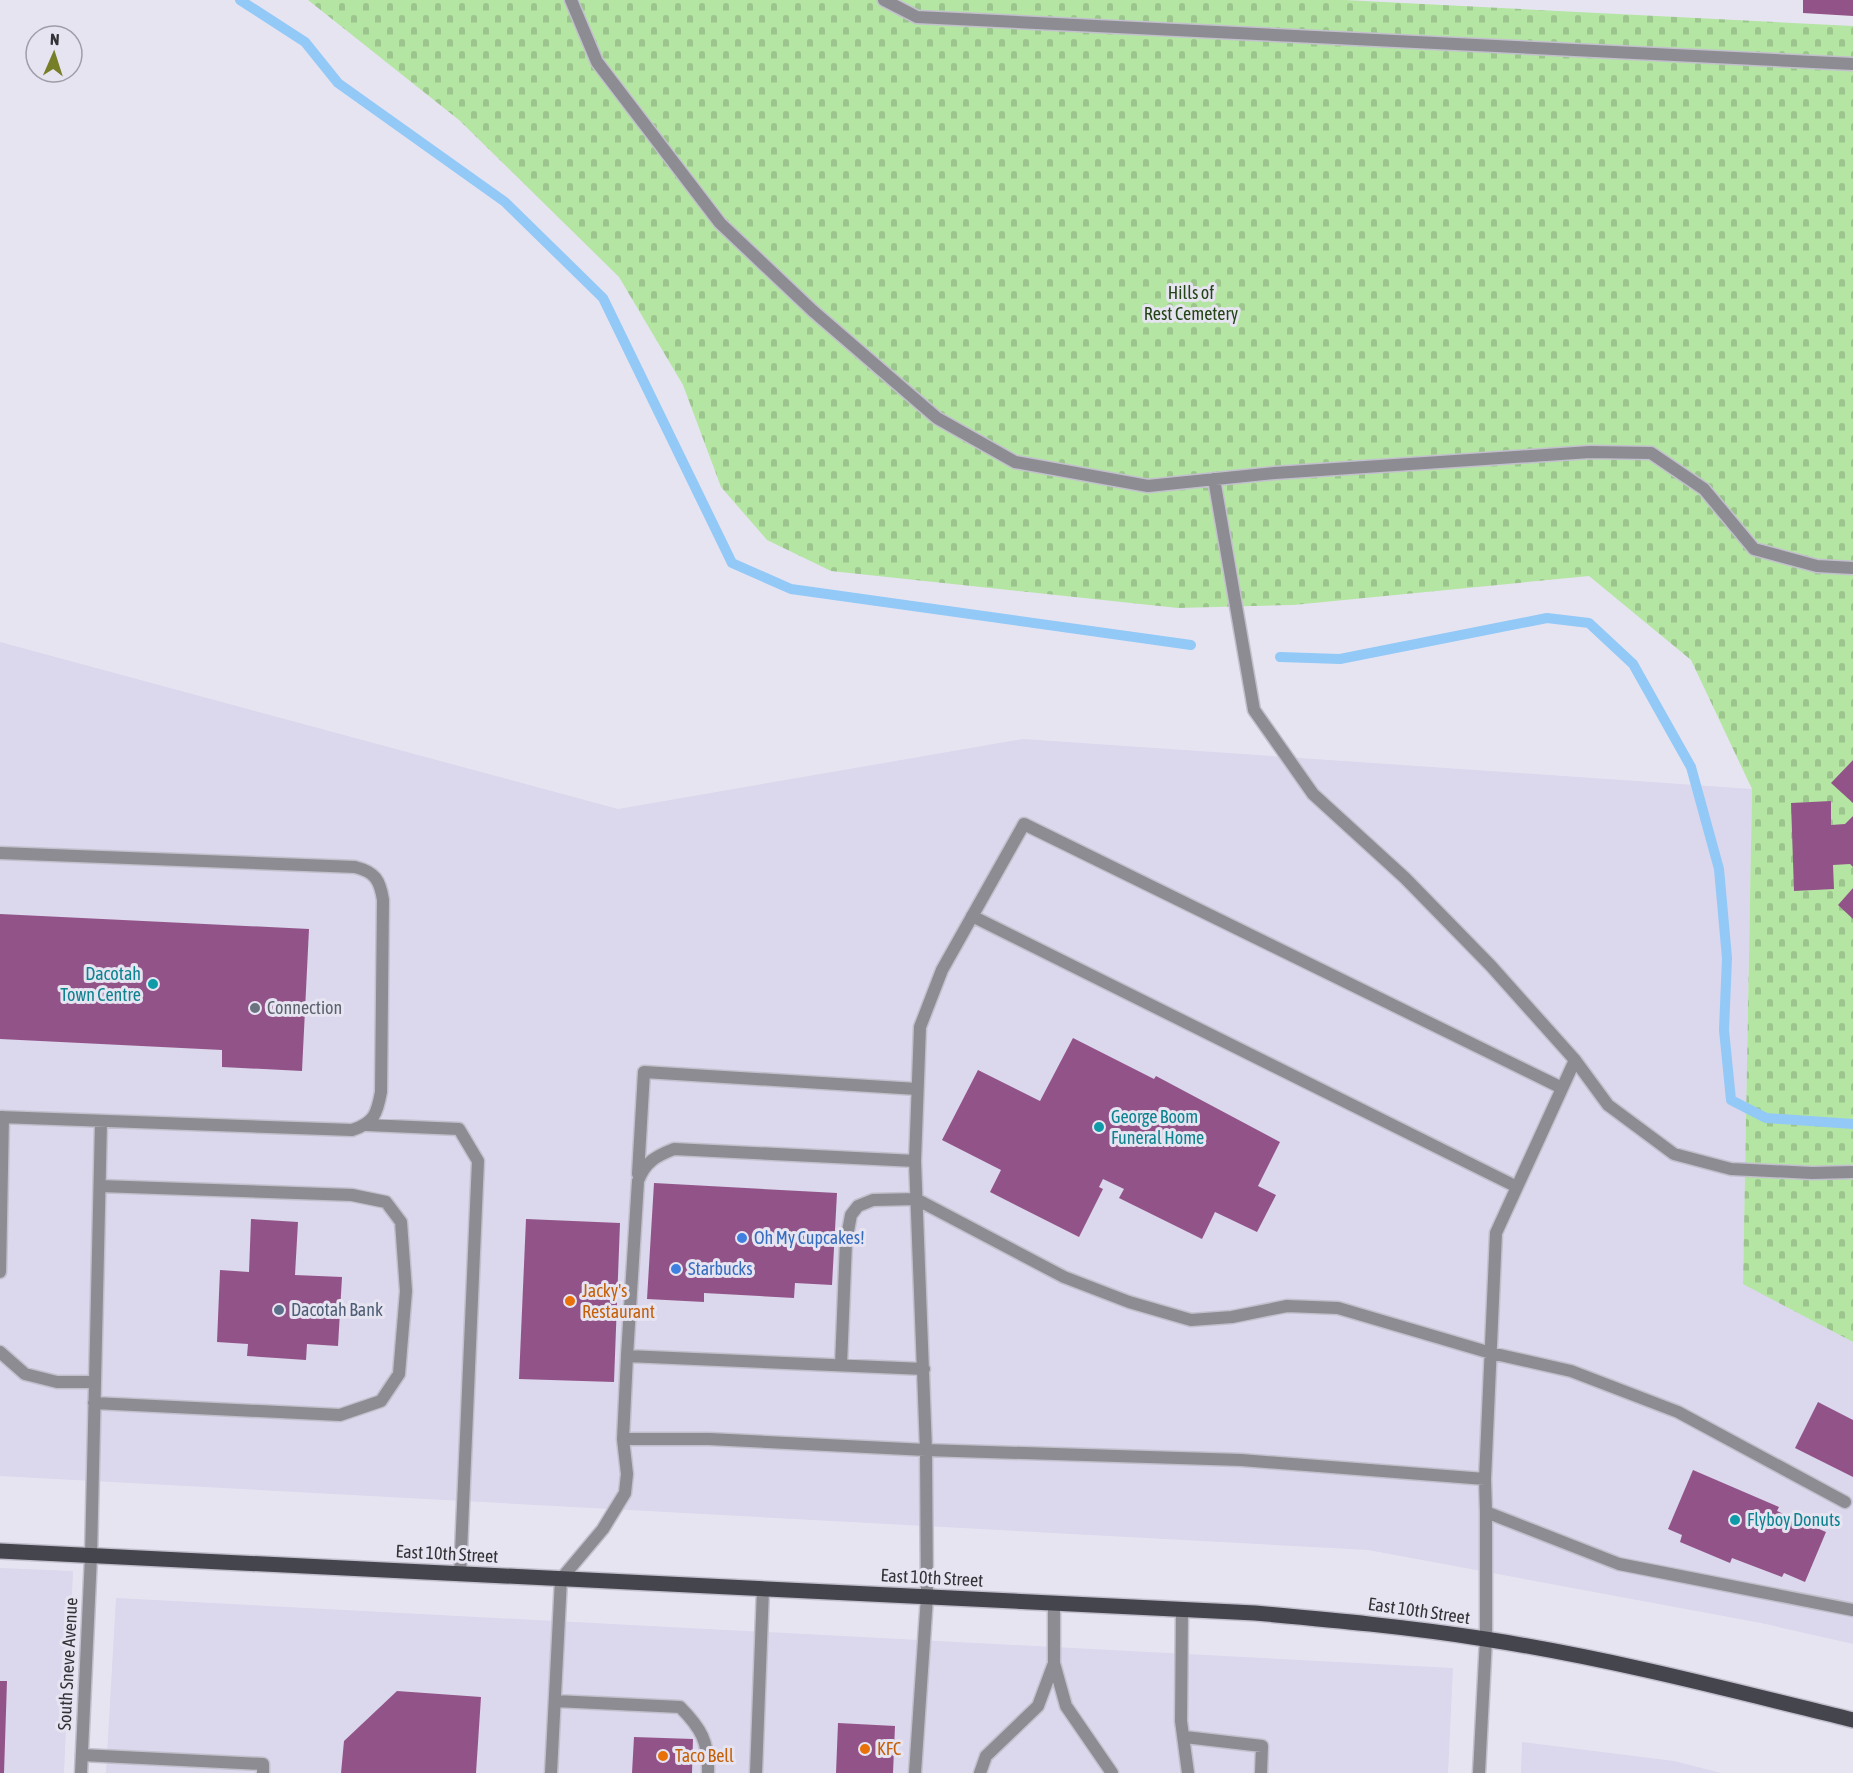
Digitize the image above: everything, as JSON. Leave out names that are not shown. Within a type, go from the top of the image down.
[{"type":"main road","name":"East 10th Street","points":[[0,1551],[1182,1609],[1337,1620],[1486,1639],[1632,1666],[1853,1720]]},
{"type":"street","points":[[571,0],[597,62],[720,223],[813,311],[937,418],[1015,462],[1148,486],[1214,479],[1590,452],[1652,453],[1704,489],[1754,549],[1817,566],[1853,568]]},
{"type":"street","points":[[884,0],[917,17],[1853,64]]},
{"type":"street","points":[[1214,479],[1254,710],[1313,794],[1405,878],[1491,966],[1575,1060],[1608,1105],[1674,1154],[1731,1169],[1812,1173],[1853,1172]]},
{"type":"street","points":[[915,1773],[927,1597],[924,1369],[915,1161],[920,1027],[942,970],[1024,824],[1562,1088]]},
{"type":"street","points":[[0,853],[356,867],[370,871],[380,883],[383,900],[381,1092],[377,1110],[367,1125]]},
{"type":"street","points":[[972,916],[1517,1187]]},
{"type":"street","points":[[1479,1773],[1486,1639],[1485,1479],[1496,1233],[1575,1060]]},
{"type":"street","points":[[551,1773],[561,1579],[603,1529],[622,1501],[627,1474],[623,1439],[644,1072],[917,1089]]},
{"type":"street","points":[[0,1272],[2,1117],[352,1130],[367,1125],[459,1129],[478,1161],[460,1575]]},
{"type":"street","name":"South Sneve Avenue","points":[[81,1773],[91,1556],[101,1122]]},
{"type":"street","points":[[638,1181],[643,1168],[654,1157],[674,1149],[915,1161]]},
{"type":"street","points":[[94,1403],[340,1414],[381,1401],[399,1374],[406,1291],[401,1222],[386,1202],[352,1195],[99,1186]]},
{"type":"street","points":[[841,1365],[846,1242],[851,1215],[858,1206],[873,1200],[916,1199],[1064,1277],[1130,1302],[1191,1320],[1232,1317],[1287,1306],[1338,1308],[1491,1353],[1571,1371],[1678,1412],[1845,1502]]},
{"type":"street","points":[[0,1352],[25,1374],[57,1382],[95,1382]]},
{"type":"street","points":[[627,1356],[924,1369]]},
{"type":"street","points":[[623,1439],[709,1439],[926,1450],[1241,1460],[1485,1479]]},
{"type":"street","points":[[1486,1512],[1619,1564],[1853,1610]]},
{"type":"street","points":[[756,1773],[763,1589]]},
{"type":"street","points":[[1054,1603],[1054,1663],[1066,1706],[1112,1773]]},
{"type":"street","points":[[1182,1609],[1181,1721],[1185,1737],[1188,1773]]},
{"type":"street","points":[[980,1773],[986,1756],[1038,1706],[1054,1663]]},
{"type":"street","points":[[555,1701],[680,1707],[699,1726],[709,1757],[708,1773]]},
{"type":"street","points":[[1185,1737],[1262,1746],[1261,1773]]},
{"type":"street","points":[[82,1755],[263,1764],[263,1773]]},
{"type":"shaded area","points":[[0,642],[618,809],[1023,739],[1752,789],[1743,1283],[1853,1342],[1853,1644],[1761,1623],[1368,1550],[0,1476]]},
{"type":"shaded area","points":[[0,1568],[73,1571],[64,1773],[0,1773]]},
{"type":"shaded area","points":[[116,1598],[1453,1668],[1448,1773],[106,1773]]},
{"type":"shaded area","points":[[1522,1742],[1674,1761],[1721,1773],[1521,1773]]},
{"type":"green space","name":"Hills of Rest Cemetery","points":[[308,0],[1345,0],[1853,26],[1853,1342],[1743,1284],[1752,789],[1691,660],[1589,576],[1293,605],[1178,608],[831,571],[767,540],[721,487],[683,385],[619,277],[459,120]]},
{"type":"building","points":[[1803,0],[1853,0],[1853,16],[1803,13]]},
{"type":"building","points":[[1853,760],[1853,803],[1831,783]]},
{"type":"building","points":[[1831,801],[1831,825],[1845,824],[1853,816],[1853,867],[1850,864],[1833,865],[1834,889],[1794,891],[1791,803]]},
{"type":"building","points":[[1853,888],[1853,919],[1838,905]]},
{"type":"building","name":"Dacotah Town Centre","points":[[0,914],[309,929],[302,1071],[222,1067],[222,1050],[0,1039]]},
{"type":"building","name":"George Boom Funeral Home","points":[[1073,1038],[1154,1079],[1156,1076],[1280,1142],[1258,1186],[1276,1195],[1257,1232],[1215,1212],[1202,1239],[1119,1198],[1124,1189],[1103,1179],[1099,1187],[1103,1189],[1079,1237],[990,1192],[1001,1170],[942,1140],[978,1070],[1040,1101]]},
{"type":"building","name":"Oh My Cupcakes!","points":[[654,1183],[837,1193],[832,1285],[795,1283],[794,1298],[704,1293],[704,1302],[647,1299]]},
{"type":"building","name":"Dacotah Bank","points":[[251,1219],[298,1222],[295,1275],[342,1277],[338,1346],[307,1344],[306,1360],[247,1356],[248,1344],[217,1342],[220,1270],[249,1272]]},
{"type":"building","name":"Jacky's Restaurant","points":[[526,1219],[620,1223],[614,1382],[519,1379]]},
{"type":"building","points":[[1818,1402],[1853,1420],[1853,1477],[1795,1448]]},
{"type":"building","name":"Flyboy Donuts","points":[[1693,1470],[1779,1507],[1777,1511],[1826,1532],[1805,1582],[1784,1573],[1782,1577],[1732,1558],[1730,1563],[1680,1542],[1682,1535],[1668,1529]]},
{"type":"building","points":[[0,1681],[7,1681],[4,1773],[0,1773]]},
{"type":"building","points":[[397,1691],[481,1697],[476,1773],[341,1773],[344,1741]]},
{"type":"building","name":"KFC","points":[[838,1723],[895,1726],[893,1773],[836,1773]]},
{"type":"building","name":"Taco Bell","points":[[634,1737],[693,1739],[692,1773],[632,1773]]},
{"type":"waterway","points":[[240,0],[305,42],[338,83],[505,202],[603,298],[732,563],[791,589],[1191,645]]},
{"type":"waterway","points":[[1280,657],[1340,659],[1547,618],[1589,623],[1633,664],[1691,767],[1719,869],[1727,958],[1724,1030],[1731,1100],[1766,1118],[1853,1124]]},
{"type":"place","name":"Dacotah Town Centre","points":[[153,984]]},
{"type":"place","name":"Connection","points":[[255,1008]]},
{"type":"place","name":"George Boom Funeral Home","points":[[1099,1127]]},
{"type":"place","name":"Oh My Cupcakes!","points":[[742,1238]]},
{"type":"place","name":"Starbucks","points":[[676,1269]]},
{"type":"place","name":"Jacky's Restaurant","points":[[570,1301]]},
{"type":"place","name":"Dacotah Bank","points":[[279,1310]]},
{"type":"place","name":"Flyboy Donuts","points":[[1735,1520]]},
{"type":"place","name":"KFC","points":[[865,1749]]},
{"type":"place","name":"Taco Bell","points":[[663,1756]]}]
